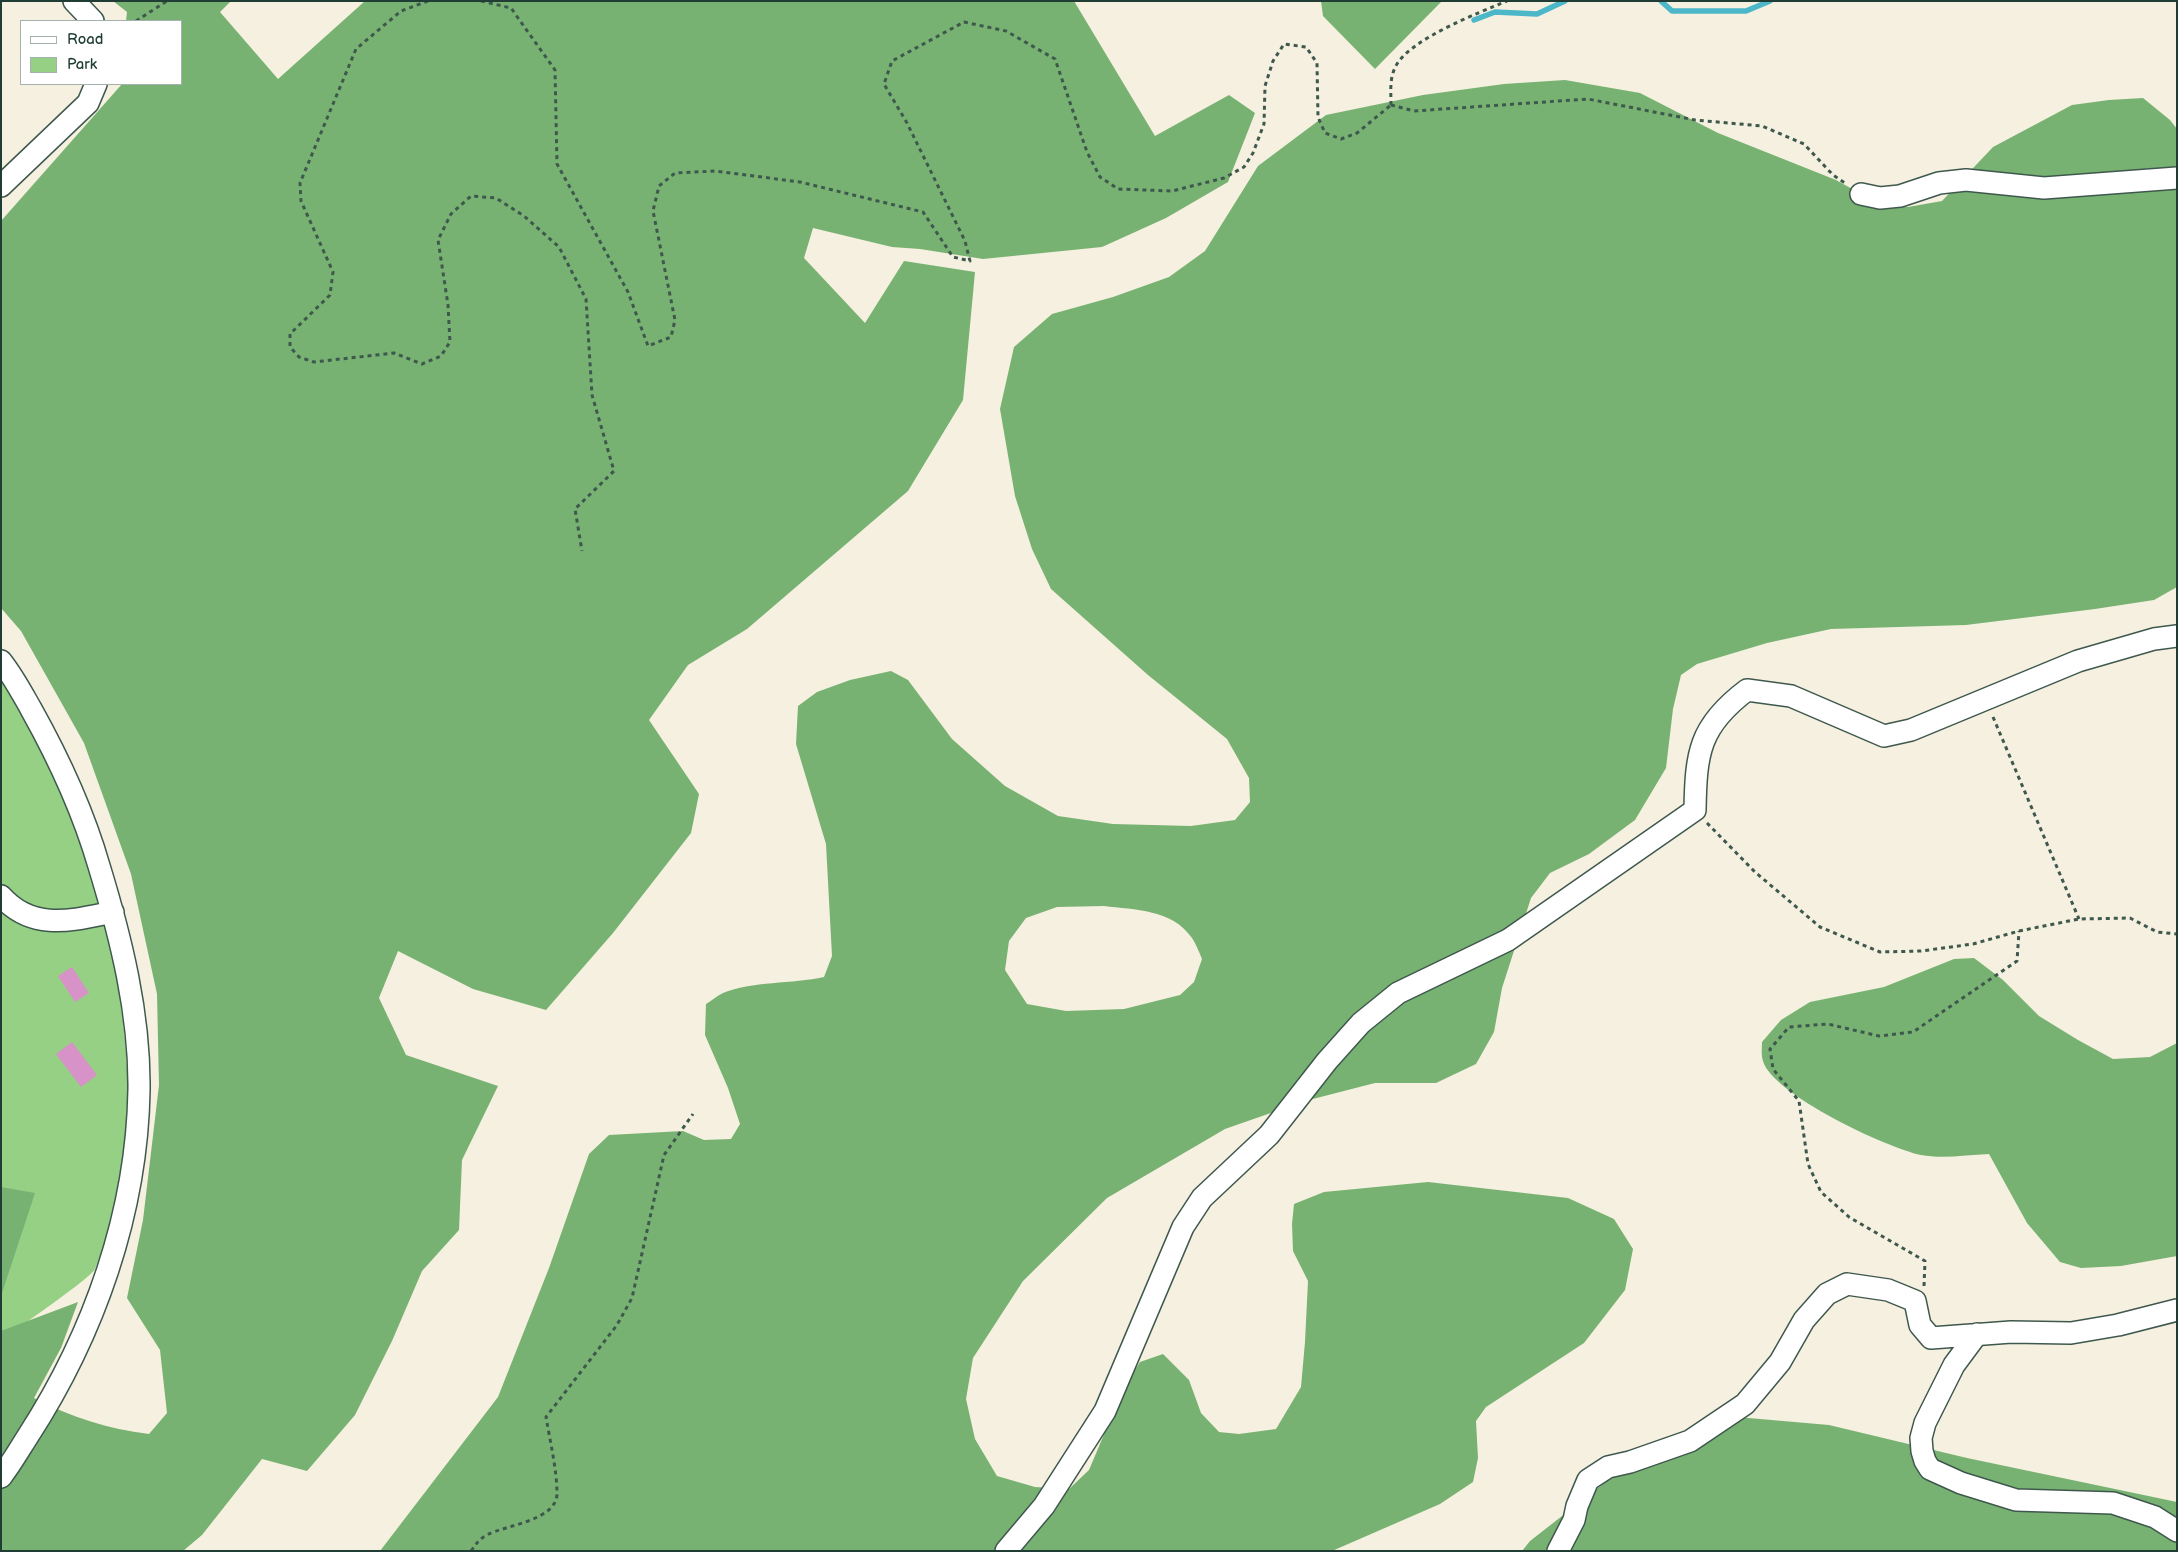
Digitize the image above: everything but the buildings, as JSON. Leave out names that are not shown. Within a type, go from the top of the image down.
[{"type":"street","points":[[74,1],[92,20]]},
{"type":"street","points":[[1,186],[88,103],[96,85]]},
{"type":"street","points":[[1861,194],[1880,198],[1900,196],[1939,183],[1966,180],[2044,188],[2177,178]]},
{"type":"street","points":[[1006,1551],[1044,1506],[1105,1411],[1183,1227],[1202,1198],[1269,1135],[1327,1061],[1361,1023],[1398,993],[1508,940],[1695,810],[1696,772],[1703,738],[1729,704],[1747,690],[1791,696],[1884,736],[1911,730],[2078,661],[2154,639],[2177,636]]},
{"type":"street","points":[[1,661],[11,673],[55,752],[88,828],[113,912],[126,966],[136,1036],[138,1080],[136,1141],[127,1196],[113,1252],[99,1296],[81,1340],[47,1406],[1,1477]]},
{"type":"street","points":[[1,896],[20,913],[40,920],[67,922],[113,912]]},
{"type":"street","points":[[1558,1551],[1574,1520],[1577,1506],[1588,1480],[1608,1467],[1630,1462],[1690,1440],[1746,1404],[1780,1362],[1804,1320],[1827,1294],[1847,1284],[1888,1290],[1915,1301],[1920,1325],[1931,1338],[1978,1334],[2071,1332],[2118,1325],[2177,1310]]},
{"type":"street","points":[[1978,1334],[1954,1365],[1925,1423],[1921,1438],[1922,1451],[1930,1469],[1961,1483],[2016,1500],[2113,1503],[2155,1517],[2177,1531]]},
{"type":"path","points":[[138,20],[167,1]]},
{"type":"path","points":[[428,1],[401,12],[356,49],[300,183],[301,201],[333,272],[330,295],[290,334],[290,347],[298,357],[314,362],[394,353],[422,364],[441,356],[450,342],[448,305],[438,240],[451,214],[471,196],[496,198],[524,216],[559,247],[586,299],[592,394],[614,471],[575,509],[582,551]]},
{"type":"path","points":[[481,1],[511,8],[554,70],[557,164],[628,292],[648,346],[671,337],[675,320],[653,211],[659,186],[675,173],[715,171],[800,182],[923,212],[954,257],[970,260],[965,241],[907,123],[884,84],[892,61],[964,22],[1006,31],[1055,59],[1087,152],[1100,177],[1118,189],[1172,190],[1224,178],[1244,167],[1253,153],[1264,124],[1265,86],[1273,61],[1284,44],[1306,47],[1317,63],[1318,117],[1325,133],[1341,139],[1356,133],[1391,105]]},
{"type":"path","points":[[1391,105],[1390,80],[1397,64],[1411,48],[1474,14],[1507,1]]},
{"type":"path","points":[[1391,105],[1414,111],[1588,99],[1695,120],[1762,126],[1804,144],[1833,175],[1861,194]]},
{"type":"path","points":[[1985,700],[2079,919]]},
{"type":"path","points":[[1695,810],[1755,872],[1820,927],[1880,952],[1921,951],[1973,944],[2019,931],[2079,919],[2130,918],[2158,932],[2177,934]]},
{"type":"path","points":[[1915,1301],[1925,1284],[1925,1261],[1849,1217],[1821,1192],[1808,1164],[1800,1101],[1773,1069],[1770,1049],[1789,1027],[1828,1024],[1879,1036],[1913,1032],[2017,961],[2019,931]]},
{"type":"path","points":[[471,1551],[478,1540],[489,1534],[533,1519],[551,1509],[557,1496],[546,1417],[617,1325],[632,1298],[664,1155],[693,1114]]},
{"type":"green space","points":[[113,1],[231,1],[220,12],[278,79],[365,1],[1074,1],[1155,136],[1229,95],[1255,113],[1228,182],[1166,218],[1102,247],[983,259],[920,249],[892,247],[813,228],[804,258],[865,323],[904,261],[975,272],[963,400],[908,491],[747,629],[688,665],[649,720],[699,794],[691,833],[613,933],[546,1010],[473,989],[398,951],[379,998],[406,1055],[498,1086],[462,1160],[459,1230],[422,1271],[392,1341],[355,1415],[307,1471],[262,1459],[202,1535],[183,1551],[1,1551],[1,1331],[78,1302],[61,1348],[34,1398],[90,1421],[119,1429],[149,1434],[167,1413],[160,1350],[127,1298],[143,1220],[159,1085],[157,994],[131,874],[84,743],[21,631],[1,608],[1,221],[121,85],[182,85],[182,20],[126,20],[127,12]]},
{"type":"green space","points":[[1321,1],[1442,1],[1375,69],[1323,16]]},
{"type":"green space","points":[[1565,80],[1640,93],[1718,133],[1836,180],[1881,205],[1908,207],[1942,201],[1993,147],[2072,105],[2143,98],[2170,120],[2177,129],[2177,587],[2154,600],[1966,625],[1831,629],[1767,643],[1697,664],[1681,675],[1673,709],[1666,768],[1635,820],[1589,854],[1550,873],[1531,898],[1502,988],[1494,1032],[1476,1064],[1436,1083],[1375,1083],[1305,1101],[1225,1129],[1107,1198],[1023,1281],[973,1358],[966,1399],[975,1439],[997,1476],[1035,1487],[1069,1489],[1089,1470],[1124,1387],[1140,1362],[1163,1354],[1189,1380],[1201,1413],[1219,1432],[1239,1434],[1276,1429],[1301,1387],[1305,1342],[1308,1281],[1293,1251],[1292,1224],[1294,1204],[1324,1192],[1428,1182],[1568,1198],[1614,1219],[1633,1249],[1625,1290],[1584,1343],[1486,1407],[1476,1421],[1478,1458],[1473,1482],[1440,1504],[1332,1551],[380,1551],[498,1397],[549,1268],[589,1154],[609,1135],[683,1131],[704,1140],[731,1139],[740,1124],[728,1088],[705,1035],[706,1004],[723,993],[746,986],[824,977],[832,956],[826,844],[796,744],[798,706],[817,692],[850,680],[891,671],[908,680],[952,739],[1005,786],[1058,816],[1113,824],[1191,826],[1235,820],[1250,802],[1249,778],[1227,739],[1148,675],[1051,589],[1032,549],[1015,496],[1000,409],[1014,347],[1052,314],[1113,297],[1169,277],[1205,251],[1258,166],[1326,115],[1423,95],[1504,84]],"holes":[[[1104,906],[1140,910],[1164,916],[1184,928],[1193,940],[1202,959],[1194,982],[1180,995],[1124,1009],[1066,1011],[1027,1004],[1005,970],[1009,941],[1026,918],[1057,907]]]},
{"type":"green space","points":[[1,681],[29,726],[53,775],[75,827],[93,881],[108,936],[119,992],[126,1046],[128,1110],[125,1144],[117,1189],[105,1240],[95,1269],[67,1293],[1,1340]]},
{"type":"green space","points":[[1974,958],[2003,980],[2039,1016],[2113,1059],[2150,1057],[2177,1043],[2177,1256],[2121,1266],[2081,1268],[2060,1262],[2027,1223],[1989,1154],[1946,1157],[1929,1156],[1883,1142],[1833,1118],[1787,1089],[1771,1074],[1763,1061],[1762,1042],[1781,1020],[1810,1002],[1884,987],[1954,959]]},
{"type":"green space","points":[[1,1187],[35,1193],[1,1296]]},
{"type":"green space","points":[[1737,1417],[1829,1425],[1967,1458],[2177,1502],[2177,1551],[1522,1551],[1530,1541],[1657,1442]]},
{"type":"waterway","points":[[1474,20],[1495,12],[1537,14],[1565,1]]},
{"type":"waterway","points":[[1661,1],[1672,11],[1746,11],[1770,1]]}]
